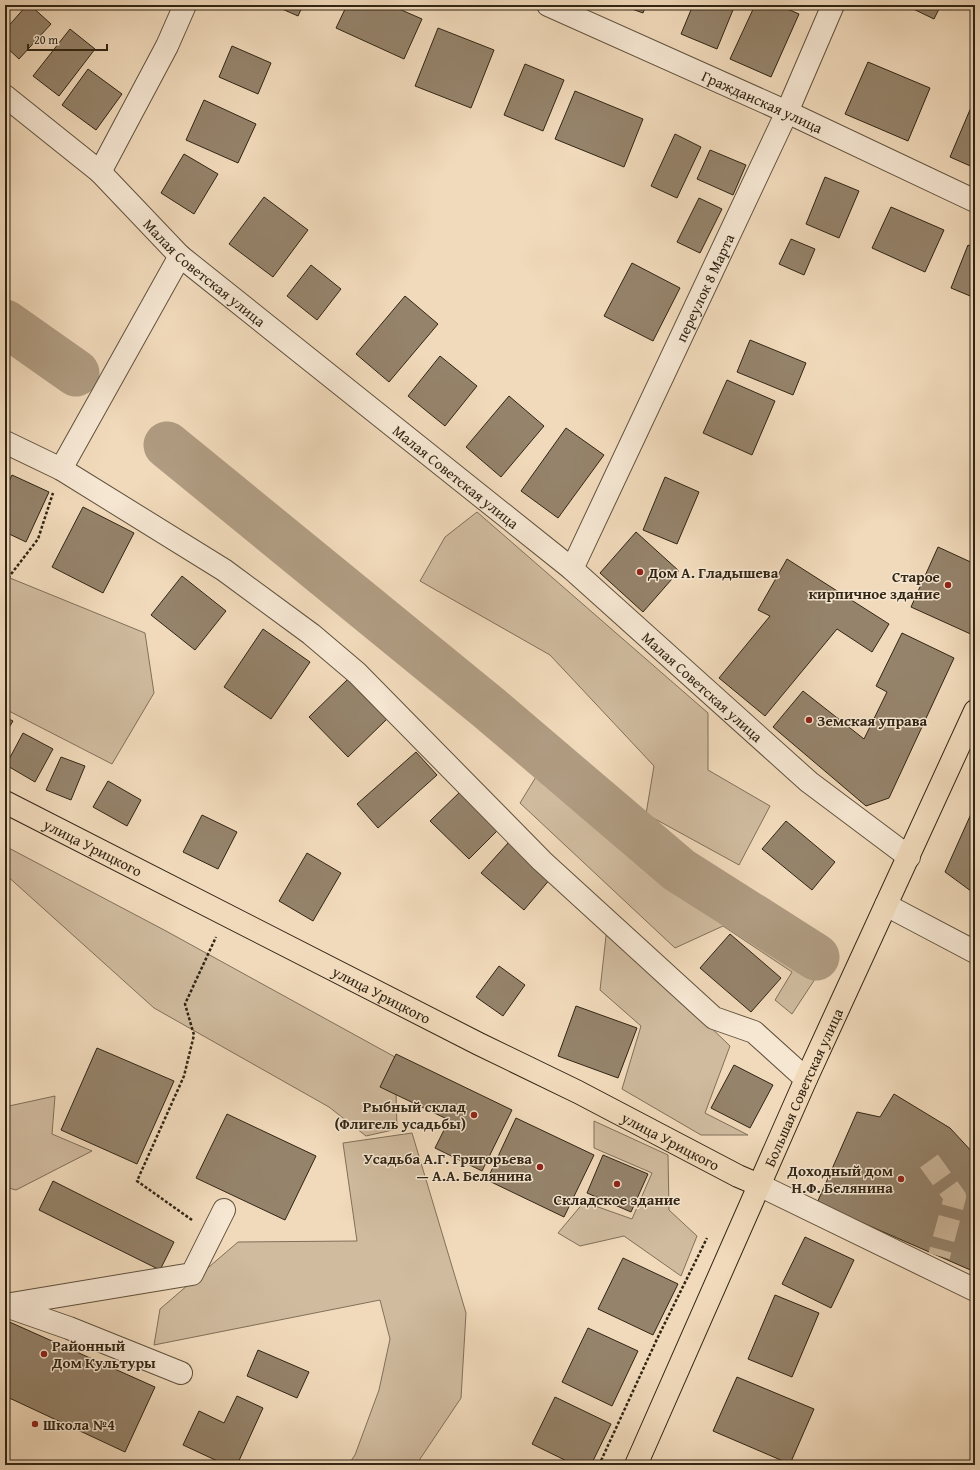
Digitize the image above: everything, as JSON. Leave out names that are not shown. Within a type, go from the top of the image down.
[{"type":"main road","name":"Большая Советская улица","points":[[636,1465],[806,1078],[975,711]]},
{"type":"main road","name":"улица Урицкого","points":[[5,802],[759,1185]]},
{"type":"street","points":[[100,172],[167,46],[185,5]]},
{"type":"street","name":"Гражданская улица","points":[[548,5],[787,112],[975,201]]},
{"type":"street","name":"переулок 8 Марта","points":[[572,569],[787,112],[833,5]]},
{"type":"street","name":"Малая Советская улица","points":[[5,96],[100,172],[180,256],[572,569],[809,782],[909,857]]},
{"type":"street","points":[[61,469],[180,256]]},
{"type":"street","points":[[5,442],[61,469],[224,570],[311,634],[357,673],[542,860],[714,1018],[754,1032],[806,1078]]},
{"type":"street","points":[[886,905],[975,952]]},
{"type":"street","points":[[759,1185],[935,1263],[975,1290]]},
{"type":"street","points":[[5,1305],[192,1274],[224,1210]]},
{"type":"street","points":[[5,1305],[68,1328],[181,1373]]},
{"type":"path","points":[[5,582],[38,539],[61,469]]},
{"type":"path","points":[[212,1235],[137,1181],[184,1076],[194,1035],[185,1004],[218,933]]},
{"type":"path","points":[[599,1465],[657,1339],[710,1232]]},
{"type":"shaded area","points":[[477,512],[708,713],[708,770],[770,806],[739,865],[646,814],[654,766],[550,655],[420,581],[445,537]]},
{"type":"shaded area","points":[[5,576],[145,633],[154,693],[112,764],[5,709]]},
{"type":"shaded area","points":[[542,767],[699,895],[799,954],[819,973],[792,1014],[775,1000],[792,972],[723,926],[675,948],[520,803]]},
{"type":"shaded area","points":[[5,846],[166,931],[395,1057],[397,1129],[366,1136],[329,1107],[154,1008],[5,874]]},
{"type":"shaded area","points":[[607,927],[730,1046],[705,1113],[748,1135],[701,1135],[622,1089],[641,1026],[600,990]]},
{"type":"shaded area","points":[[55,1096],[52,1134],[92,1151],[16,1190],[5,1187],[5,1119],[9,1106]]},
{"type":"shaded area","points":[[594,1121],[668,1155],[669,1210],[697,1236],[681,1276],[624,1236],[580,1246],[558,1233],[584,1202],[632,1219],[652,1173],[594,1148]]},
{"type":"shaded area","points":[[412,1133],[466,1313],[461,1398],[416,1465],[348,1465],[355,1455],[379,1390],[390,1339],[380,1300],[154,1345],[160,1309],[238,1242],[357,1241],[343,1143]]},
{"type":"building","points":[[27,5],[30,5],[51,24],[19,59],[5,46],[5,30]]},
{"type":"building","points":[[273,5],[303,5],[298,16]]},
{"type":"building","points":[[347,5],[390,5],[422,19],[404,59],[336,28]]},
{"type":"building","points":[[621,5],[646,5],[643,13]]},
{"type":"building","points":[[693,5],[735,5],[717,49],[681,34]]},
{"type":"building","points":[[755,5],[778,5],[799,14],[771,77],[730,59]]},
{"type":"building","points":[[905,5],[941,5],[934,19]]},
{"type":"building","points":[[438,28],[494,50],[471,108],[415,86]]},
{"type":"building","points":[[70,29],[95,49],[59,96],[33,76]]},
{"type":"building","points":[[232,46],[271,63],[258,94],[219,77]]},
{"type":"building","points":[[868,62],[930,88],[908,141],[845,114]]},
{"type":"building","points":[[525,64],[564,80],[543,131],[504,115]]},
{"type":"building","points":[[88,69],[122,94],[96,130],[62,105]]},
{"type":"building","points":[[575,91],[643,119],[624,167],[555,139]]},
{"type":"building","points":[[204,100],[256,124],[238,163],[186,140]]},
{"type":"building","points":[[972,105],[975,107],[975,168],[950,157]]},
{"type":"building","points":[[675,134],[701,147],[677,198],[651,186]]},
{"type":"building","points":[[710,150],[746,165],[733,195],[697,179]]},
{"type":"building","points":[[184,154],[218,174],[194,214],[161,193]]},
{"type":"building","points":[[825,177],[859,191],[839,238],[806,224]]},
{"type":"building","points":[[264,197],[308,230],[273,277],[229,244]]},
{"type":"building","points":[[699,198],[722,209],[700,253],[677,242]]},
{"type":"building","points":[[891,207],[944,230],[925,272],[872,248]]},
{"type":"building","points":[[791,239],[815,249],[804,275],[779,264]]},
{"type":"building","points":[[968,245],[975,248],[975,298],[951,288]]},
{"type":"building","points":[[632,263],[680,288],[653,341],[604,316]]},
{"type":"building","points":[[311,265],[341,289],[317,320],[287,296]]},
{"type":"building","points":[[405,296],[438,324],[389,382],[356,354]]},
{"type":"building","points":[[750,340],[806,363],[793,395],[737,372]]},
{"type":"building","points":[[440,356],[477,386],[445,426],[408,396]]},
{"type":"building","points":[[727,380],[775,401],[752,455],[703,433]]},
{"type":"building","points":[[509,396],[544,426],[501,477],[466,447]]},
{"type":"building","points":[[566,428],[604,455],[558,518],[521,491]]},
{"type":"building","points":[[12,475],[49,492],[26,542],[5,532],[5,489]]},
{"type":"building","points":[[665,477],[699,492],[677,544],[643,530]]},
{"type":"building","points":[[83,507],[134,533],[103,593],[52,567]]},
{"type":"building","name":"Дом А. Гладышева","points":[[636,532],[679,571],[643,612],[600,573]]},
{"type":"building","name":"Старое кирпичное здание","points":[[938,547],[975,564],[975,636],[911,607]]},
{"type":"building","points":[[787,559],[889,624],[872,652],[837,629],[765,716],[719,678],[770,616],[758,610]]},
{"type":"building","points":[[182,576],[226,611],[195,650],[151,615]]},
{"type":"building","points":[[263,629],[310,662],[271,719],[224,687]]},
{"type":"building","name":"Земская управа","points":[[902,633],[954,658],[889,798],[866,806],[773,727],[803,691],[864,739],[887,692],[876,686]]},
{"type":"building","points":[[348,679],[387,719],[348,757],[309,717]]},
{"type":"building","points":[[5,717],[13,721],[5,734]]},
{"type":"building","points":[[23,733],[53,749],[35,782],[6,765]]},
{"type":"building","points":[[416,752],[437,775],[378,828],[357,804]]},
{"type":"building","points":[[61,757],[85,766],[71,800],[46,790]]},
{"type":"building","points":[[108,781],[141,800],[127,826],[93,807]]},
{"type":"building","points":[[461,791],[499,829],[469,859],[430,821]]},
{"type":"building","points":[[975,805],[975,894],[945,872]]},
{"type":"building","points":[[202,815],[237,832],[218,869],[183,852]]},
{"type":"building","points":[[786,821],[835,862],[812,890],[762,849]]},
{"type":"building","points":[[509,842],[551,878],[524,910],[481,873]]},
{"type":"building","points":[[307,853],[341,873],[313,921],[279,901]]},
{"type":"building","points":[[730,934],[781,978],[751,1012],[700,968]]},
{"type":"building","points":[[499,966],[525,985],[503,1016],[476,997]]},
{"type":"building","points":[[576,1006],[637,1028],[618,1078],[558,1056]]},
{"type":"building","points":[[97,1048],[174,1081],[137,1164],[61,1130]]},
{"type":"building","name":"Рыбный склад (Флигель усадьбы)","points":[[396,1054],[512,1110],[482,1171],[435,1148],[449,1120],[380,1087]]},
{"type":"building","points":[[734,1065],[773,1085],[750,1128],[711,1108]]},
{"type":"building","name":"Доходный дом Н.Ф. Белянина","points":[[894,1094],[950,1128],[975,1155],[975,1272],[817,1203],[857,1112],[880,1117]]},
{"type":"building","points":[[227,1114],[316,1156],[285,1220],[196,1178]]},
{"type":"building","name":"Усадьба А.Г. Григорьева — А.А. Белянина","points":[[516,1118],[594,1155],[564,1217],[487,1180]]},
{"type":"building","name":"Складское здание","points":[[603,1155],[648,1174],[631,1212],[587,1193]]},
{"type":"building","points":[[53,1181],[174,1242],[160,1270],[39,1210]]},
{"type":"building","points":[[805,1237],[854,1260],[831,1308],[782,1284]]},
{"type":"building","points":[[623,1258],[678,1284],[653,1335],[598,1309]]},
{"type":"building","points":[[775,1295],[819,1313],[792,1377],[748,1359]]},
{"type":"building","name":"Районный Дом Культуры","points":[[5,1320],[155,1387],[125,1452],[5,1396]]},
{"type":"building","points":[[588,1328],[638,1351],[612,1406],[562,1382]]},
{"type":"building","points":[[258,1350],[309,1372],[297,1398],[247,1376]]},
{"type":"building","points":[[737,1377],[814,1409],[790,1464],[713,1431]]},
{"type":"building","points":[[237,1396],[263,1408],[237,1465],[226,1465],[183,1445],[199,1411],[224,1423]]},
{"type":"building","points":[[555,1397],[611,1424],[591,1465],[575,1465],[532,1444]]},
{"type":"waterway","points":[[5,323],[76,373]]},
{"type":"waterway","points":[[167,445],[489,708],[679,870],[816,957]]},
{"type":"tunnel","points":[[929,1161],[955,1197],[939,1256]]},
{"type":"place","name":"Дом А. Гладышева","points":[[640,572]]},
{"type":"place","name":"Старое кирпичное здание","points":[[948,585]]},
{"type":"place","name":"Земская управа","points":[[809,720]]},
{"type":"place","name":"Рыбный склад (Флигель усадьбы)","points":[[474,1115]]},
{"type":"place","name":"Усадьба А.Г. Григорьева — А.А. Белянина","points":[[540,1167]]},
{"type":"place","name":"Доходный дом Н.Ф. Белянина","points":[[901,1179]]},
{"type":"place","name":"Складское здание","points":[[617,1184]]},
{"type":"place","name":"Районный Дом Культуры","points":[[44,1354]]},
{"type":"place","name":"Школа №4","points":[[35,1424]]}]
